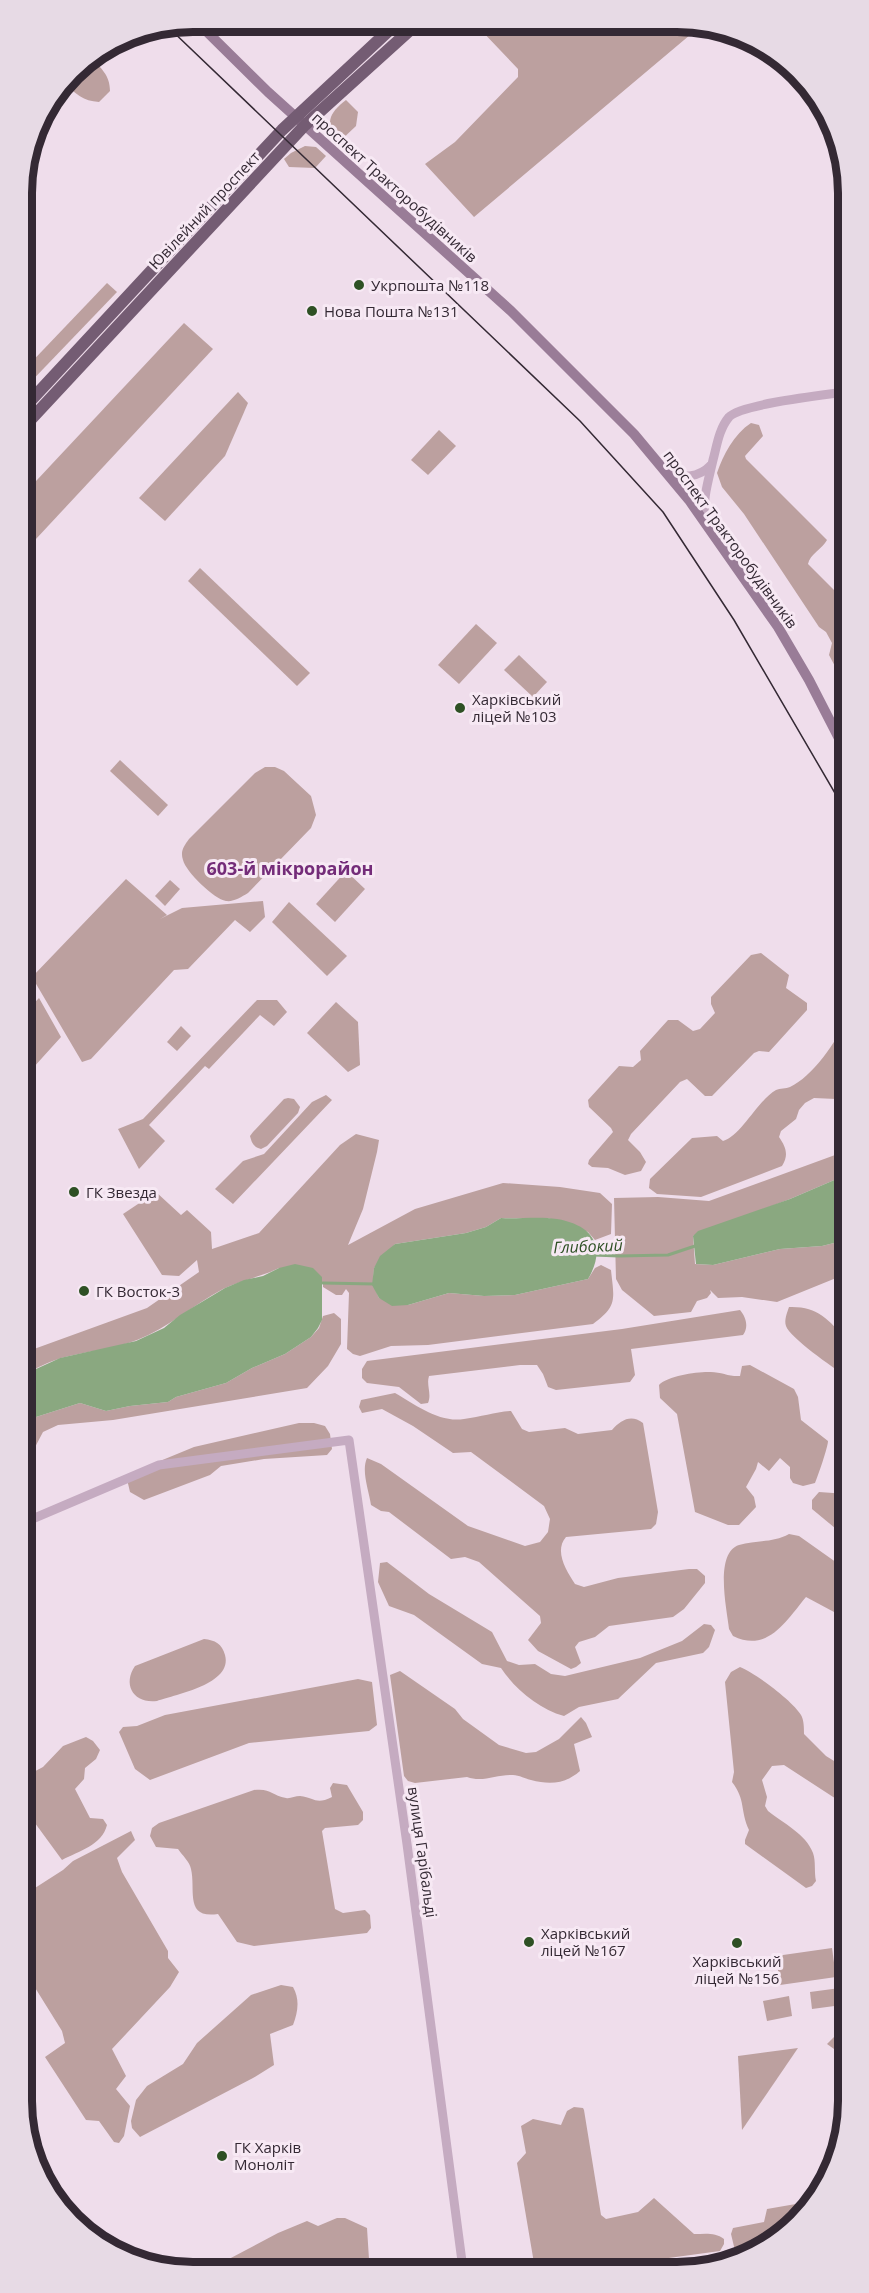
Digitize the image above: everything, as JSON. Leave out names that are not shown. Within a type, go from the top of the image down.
[{"type":"main road","name":"проспект Тракторобудівників","points":[[207,32],[295,117],[511,312],[608,405],[665,471],[705,523],[778,627],[838,736]]},
{"type":"main road","name":"Ювілейний проспект","points":[[32,399],[295,117],[387,32]]},
{"type":"main road","name":"Ювілейний проспект","points":[[32,418],[305,125],[408,32]]},
{"type":"street","points":[[705,523],[704,500],[712,463],[722,429],[731,415],[737,411],[838,393]]},
{"type":"street","points":[[665,471],[674,475],[690,476],[703,472],[712,463]]},
{"type":"street","name":"вулиця Гарібальді","points":[[32,1518],[159,1465],[349,1440],[407,1844],[462,2262]]},
{"type":"shaded area","points":[[483,32],[693,33],[474,217],[425,164],[455,142],[518,77],[518,69]]},
{"type":"shaded area","points":[[97,64],[104,72],[110,85],[110,91],[99,102],[88,100],[71,89],[79,79]]},
{"type":"shaded area","points":[[346,100],[358,112],[356,126],[338,143],[331,130],[330,119],[335,110]]},
{"type":"shaded area","points":[[305,146],[316,147],[326,156],[315,168],[289,167],[284,159]]},
{"type":"shaded area","points":[[107,283],[117,292],[32,381],[32,362]]},
{"type":"shaded area","points":[[184,323],[213,349],[32,543],[32,485]]},
{"type":"shaded area","points":[[238,392],[248,403],[225,456],[165,521],[139,498]]},
{"type":"shaded area","points":[[751,423],[759,425],[763,436],[745,456],[746,459],[827,540],[811,557],[808,564],[838,594],[838,671],[829,655],[832,643],[826,632],[819,627],[744,514],[722,487],[717,473],[722,459],[734,439]]},
{"type":"shaded area","points":[[439,430],[456,446],[428,475],[411,460]]},
{"type":"shaded area","points":[[200,568],[310,673],[297,686],[188,581]]},
{"type":"shaded area","points":[[476,624],[497,643],[459,684],[438,665]]},
{"type":"shaded area","points":[[519,655],[547,682],[533,697],[504,670]]},
{"type":"shaded area","points":[[120,760],[168,805],[158,816],[110,771]]},
{"type":"shaded area","points":[[265,767],[275,767],[284,771],[311,796],[316,815],[311,828],[248,893],[235,900],[226,901],[208,890],[195,878],[185,865],[182,851],[189,839],[255,773]]},
{"type":"shaded area","points":[[346,871],[365,889],[335,922],[316,904]]},
{"type":"shaded area","points":[[126,879],[167,915],[160,919],[182,908],[263,901],[265,917],[250,932],[235,920],[188,969],[174,970],[91,1059],[82,1062],[32,977]]},
{"type":"shaded area","points":[[170,880],[180,889],[165,906],[155,896]]},
{"type":"shaded area","points":[[289,902],[347,956],[327,976],[272,922]]},
{"type":"shaded area","points":[[761,953],[789,975],[786,988],[807,1003],[807,1010],[769,1052],[754,1053],[712,1096],[705,1096],[687,1079],[680,1082],[628,1140],[646,1162],[641,1171],[625,1175],[608,1168],[592,1167],[588,1164],[613,1132],[589,1107],[588,1100],[619,1066],[633,1067],[641,1060],[640,1051],[668,1020],[678,1020],[693,1031],[700,1029],[715,1013],[711,997],[751,955]]},
{"type":"shaded area","points":[[39,998],[61,1037],[32,1069],[32,1046],[36,1042],[32,1038],[32,1005]]},
{"type":"shaded area","points":[[257,1000],[277,1000],[287,1012],[274,1026],[260,1015],[209,1069],[205,1066],[149,1125],[165,1141],[139,1169],[118,1129],[143,1119]]},
{"type":"shaded area","points":[[336,1002],[358,1022],[360,1065],[348,1072],[307,1033]]},
{"type":"shaded area","points":[[181,1026],[191,1036],[177,1051],[167,1042]]},
{"type":"shaded area","points":[[837,1038],[838,1100],[814,1098],[805,1103],[796,1119],[781,1131],[779,1137],[786,1155],[782,1166],[701,1197],[657,1194],[649,1188],[650,1179],[692,1138],[717,1136],[723,1141],[730,1138],[769,1095],[778,1089],[790,1087],[807,1075]]},
{"type":"shaded area","points":[[326,1095],[332,1100],[233,1204],[215,1189],[243,1161],[264,1154],[312,1102]]},
{"type":"shaded area","points":[[284,1099],[294,1099],[300,1107],[298,1113],[267,1146],[261,1149],[257,1147],[250,1136]]},
{"type":"shaded area","points":[[356,1134],[379,1140],[363,1209],[348,1245],[415,1209],[503,1183],[560,1187],[600,1193],[612,1204],[611,1234],[595,1240],[588,1232],[548,1218],[501,1218],[486,1227],[466,1233],[395,1244],[374,1268],[373,1285],[379,1298],[408,1305],[449,1293],[484,1296],[515,1295],[588,1279],[595,1268],[601,1265],[611,1270],[613,1295],[607,1312],[593,1324],[428,1345],[391,1346],[360,1356],[347,1349],[349,1293],[346,1289],[342,1295],[336,1295],[323,1287],[323,1283],[279,1268],[223,1289],[137,1340],[61,1358],[32,1371],[32,1350],[147,1308],[199,1272],[197,1260],[179,1276],[162,1275],[123,1214],[156,1192],[181,1215],[187,1210],[211,1232],[212,1249],[259,1233],[340,1145]]},
{"type":"shaded area","points":[[837,1154],[837,1179],[693,1236],[695,1264],[713,1265],[780,1249],[822,1246],[837,1242],[837,1277],[777,1302],[742,1297],[718,1298],[710,1290],[711,1293],[707,1298],[697,1301],[691,1312],[654,1316],[622,1290],[616,1279],[614,1198],[658,1197],[709,1201]]},
{"type":"shaded area","points":[[789,1307],[799,1307],[815,1311],[833,1325],[837,1330],[837,1370],[803,1345],[789,1331],[785,1321]]},
{"type":"shaded area","points":[[740,1310],[746,1322],[743,1335],[631,1349],[635,1375],[630,1382],[556,1390],[548,1387],[537,1365],[520,1365],[429,1376],[429,1400],[428,1403],[421,1404],[399,1387],[367,1383],[362,1378],[362,1369],[367,1361],[622,1329]]},
{"type":"shaded area","points":[[334,1313],[341,1319],[341,1344],[328,1366],[307,1388],[113,1420],[58,1425],[43,1432],[32,1451],[32,1419],[36,1417],[80,1403],[106,1411],[168,1402],[176,1397],[226,1383],[252,1368],[285,1354],[311,1337],[319,1328],[323,1316]]},
{"type":"shaded area","points":[[750,1365],[794,1389],[798,1397],[801,1420],[828,1441],[828,1444],[815,1483],[803,1486],[793,1483],[790,1478],[790,1467],[780,1458],[769,1471],[758,1462],[746,1487],[754,1497],[756,1507],[739,1525],[728,1525],[695,1512],[677,1414],[660,1398],[659,1385],[675,1377],[696,1373],[712,1372],[740,1376],[742,1366]]},
{"type":"shaded area","points":[[395,1393],[428,1412],[455,1420],[511,1411],[522,1429],[529,1432],[565,1428],[578,1434],[612,1430],[623,1421],[639,1420],[643,1423],[658,1512],[656,1524],[651,1529],[566,1537],[561,1548],[563,1561],[575,1584],[584,1587],[618,1578],[689,1569],[697,1569],[705,1576],[705,1583],[684,1609],[673,1617],[609,1626],[595,1637],[579,1642],[575,1647],[581,1663],[576,1667],[571,1669],[538,1651],[528,1640],[541,1623],[540,1616],[479,1562],[465,1557],[451,1559],[389,1512],[381,1511],[371,1505],[365,1463],[367,1458],[381,1464],[468,1526],[525,1546],[540,1542],[548,1532],[550,1519],[544,1506],[471,1452],[453,1453],[413,1426],[382,1409],[362,1413],[359,1407],[361,1400]]},
{"type":"shaded area","points":[[299,1423],[325,1426],[330,1434],[332,1449],[327,1455],[264,1459],[221,1466],[210,1475],[144,1500],[130,1492],[126,1475],[194,1447]]},
{"type":"shaded area","points":[[819,1492],[837,1493],[837,1530],[812,1509],[812,1500]]},
{"type":"shaded area","points":[[789,1534],[799,1536],[837,1563],[837,1610],[834,1612],[806,1597],[775,1632],[766,1637],[745,1640],[733,1636],[729,1629],[724,1583],[724,1570],[731,1550],[745,1543],[777,1539]]},
{"type":"shaded area","points":[[387,1562],[429,1594],[492,1632],[507,1661],[519,1665],[535,1664],[551,1674],[565,1676],[640,1658],[682,1641],[704,1624],[711,1625],[715,1630],[709,1647],[703,1653],[656,1663],[618,1699],[579,1707],[564,1716],[528,1697],[501,1668],[482,1664],[414,1615],[389,1606],[378,1582],[380,1563]]},
{"type":"shaded area","points":[[204,1639],[218,1643],[225,1655],[225,1665],[221,1673],[212,1680],[189,1691],[157,1701],[142,1699],[132,1692],[130,1680],[135,1666]]},
{"type":"shaded area","points":[[740,1667],[747,1670],[782,1695],[802,1717],[804,1734],[826,1756],[837,1763],[837,1800],[784,1765],[772,1766],[762,1780],[767,1797],[765,1806],[768,1811],[794,1829],[810,1846],[816,1881],[812,1886],[806,1888],[745,1844],[749,1830],[739,1794],[732,1782],[734,1772],[725,1682],[731,1672]]},
{"type":"shaded area","points":[[400,1671],[455,1709],[463,1719],[499,1745],[526,1753],[536,1752],[559,1739],[581,1717],[592,1737],[574,1744],[580,1771],[569,1779],[551,1783],[513,1775],[415,1783],[408,1781],[404,1776],[390,1675]]},
{"type":"shaded area","points":[[837,1672],[837,1691],[835,1688],[834,1677]]},
{"type":"shaded area","points":[[358,1679],[372,1682],[377,1725],[369,1731],[249,1743],[150,1780],[135,1769],[119,1732],[123,1727],[137,1726],[165,1715]]},
{"type":"shaded area","points":[[86,1737],[93,1741],[100,1750],[96,1759],[85,1768],[84,1779],[75,1789],[90,1818],[103,1819],[107,1825],[95,1842],[62,1860],[32,1819],[32,1773],[43,1767],[63,1746]]},
{"type":"shaded area","points":[[32,1741],[36,1748],[36,1753],[32,1755]]},
{"type":"shaded area","points":[[333,1783],[347,1785],[363,1812],[363,1820],[358,1825],[325,1828],[322,1831],[335,1909],[343,1913],[365,1910],[370,1915],[371,1928],[367,1933],[254,1946],[237,1942],[218,1914],[200,1912],[196,1907],[188,1861],[178,1849],[156,1847],[150,1836],[152,1828],[159,1823],[254,1790],[268,1791],[286,1798],[300,1796],[322,1800],[332,1797],[330,1788]]},
{"type":"shaded area","points":[[131,1831],[135,1840],[117,1858],[122,1872],[168,1951],[168,1958],[179,1972],[170,1987],[112,2049],[126,2076],[116,2089],[130,2106],[124,2136],[119,2143],[114,2142],[99,2121],[86,2120],[45,2057],[65,2043],[62,2031],[32,1983],[32,1890],[73,1861]]},
{"type":"shaded area","points":[[832,1948],[836,1977],[780,1985],[776,1956]]},
{"type":"shaded area","points":[[281,1985],[293,1987],[298,2006],[293,2025],[270,2034],[274,2065],[140,2137],[132,2128],[131,2121],[136,2100],[147,2086],[183,2064],[197,2043],[251,1995]]},
{"type":"shaded area","points":[[837,1988],[837,2006],[812,2009],[810,1992]]},
{"type":"shaded area","points":[[789,1996],[792,2016],[767,2021],[763,2001]]},
{"type":"shaded area","points":[[837,2034],[837,2051],[827,2044]]},
{"type":"shaded area","points":[[798,2048],[742,2130],[738,2056]]},
{"type":"shaded area","points":[[574,2107],[584,2110],[601,2215],[606,2219],[638,2212],[654,2198],[694,2234],[713,2234],[724,2239],[720,2251],[639,2262],[534,2262],[517,2163],[526,2153],[521,2126],[533,2119],[561,2125],[567,2111]]},
{"type":"shaded area","points":[[800,2203],[766,2234],[735,2250],[731,2234],[733,2228],[764,2222],[767,2209]]},
{"type":"shaded area","points":[[337,2218],[345,2218],[367,2228],[368,2262],[223,2262],[278,2233],[307,2221],[318,2226]]},
{"type":"water","points":[[837,1179],[837,1242],[822,1246],[780,1249],[713,1265],[696,1264],[693,1236],[698,1231],[790,1199]]},
{"type":"water","points":[[501,1218],[550,1218],[580,1226],[588,1232],[596,1248],[594,1267],[588,1279],[515,1295],[484,1296],[449,1293],[408,1305],[392,1306],[379,1298],[372,1285],[374,1268],[380,1256],[395,1244],[466,1233],[486,1227]]},
{"type":"water","points":[[295,1264],[313,1268],[322,1277],[322,1320],[311,1337],[285,1354],[252,1368],[226,1383],[176,1397],[168,1402],[106,1411],[80,1403],[32,1419],[32,1371],[60,1358],[136,1341],[164,1328],[180,1315],[225,1288],[244,1280],[263,1276],[279,1268]]},
{"type":"waterway","name":"Глибокий","points":[[593,1255],[668,1255],[698,1245]]},
{"type":"waterway","name":"Глибокий","points":[[323,1283],[375,1284]]},
{"type":"tram line","points":[[174,33],[580,421],[663,512],[734,620],[838,798]]},
{"type":"place","name":"Укрпошта №118","points":[[359,285]]},
{"type":"place","name":"Нова Пошта №131","points":[[312,311]]},
{"type":"place","name":"Харківський ліцей №103","points":[[460,708]]},
{"type":"place","name":"ГК Звезда","points":[[74,1192]]},
{"type":"place","name":"ГК Восток-3","points":[[84,1291]]},
{"type":"place","name":"Харківський ліцей №167","points":[[529,1942]]},
{"type":"place","name":"Харківський ліцей №156","points":[[737,1943]]},
{"type":"place","name":"ГК Харків Моноліт","points":[[222,2156]]},
{"type":"district","name":"603-й мікрорайон","points":[[290,868]]}]
